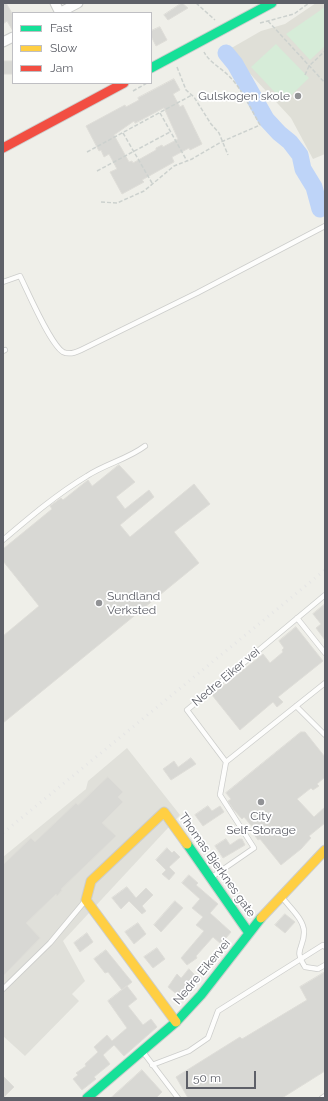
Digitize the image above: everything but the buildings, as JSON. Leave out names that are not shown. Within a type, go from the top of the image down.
[{"type":"street","points":[[61,12],[78,3]]},
{"type":"street","points":[[152,67],[272,3]]},
{"type":"street","points":[[3,42],[12,38]]},
{"type":"street","points":[[3,148],[122,84]]},
{"type":"street","name":"Thomas Bjerknes gate","points":[[86,900],[91,881],[164,812],[250,933]]},
{"type":"street","name":"Nedre Eikervei","points":[[88,1098],[176,1022],[201,995],[281,896],[325,850]]},
{"type":"street","points":[[86,900],[176,1022]]},
{"type":"lane","points":[[3,282],[20,276],[53,341],[57,347],[69,354],[81,350],[197,294],[325,226]]},
{"type":"lane","points":[[3,540],[52,500],[82,479],[145,446]]},
{"type":"lane","name":"Nedre Eiker vei","points":[[226,762],[187,710],[325,595]]},
{"type":"lane","points":[[297,618],[325,653]]},
{"type":"lane","points":[[211,878],[254,848],[220,795],[226,762],[325,683]]},
{"type":"lane","points":[[296,706],[325,735]]},
{"type":"lane","points":[[281,896],[300,921],[304,932],[298,954],[305,967],[318,969],[325,965]]},
{"type":"lane","points":[[3,989],[50,943],[86,900]]},
{"type":"lane","points":[[152,1065],[189,1051],[208,1038],[218,1011],[323,945],[325,947]]},
{"type":"lane","points":[[142,1052],[175,1097]]},
{"type":"path","points":[[196,3],[214,20],[230,26]]},
{"type":"path","points":[[259,23],[294,14],[309,3]]},
{"type":"path","points":[[268,21],[325,83]]},
{"type":"path","points":[[101,202],[117,203],[144,191],[174,166],[187,161],[223,141],[260,125],[245,97],[229,76],[209,60],[204,52],[210,49]]},
{"type":"path","points":[[305,74],[309,66],[325,51]]},
{"type":"path","points":[[171,70],[177,67],[186,90],[192,95],[223,141],[228,155]]},
{"type":"path","points":[[87,152],[192,95]]},
{"type":"path","points":[[160,113],[187,161]]},
{"type":"path","points":[[97,171],[170,132]]},
{"type":"path","points":[[123,133],[135,151],[152,183]]},
{"type":"shaded area","name":"Gulskogen skole","points":[[316,3],[325,3],[325,154],[313,159],[291,118],[228,50],[261,31],[285,24]]},
{"type":"shaded area","points":[[127,748],[180,815],[63,941],[85,981],[72,994],[79,1001],[25,1056],[3,1036],[3,857],[86,789],[88,781]]},
{"type":"green space","points":[[325,7],[325,46],[310,60],[286,34]]},
{"type":"green space","points":[[276,44],[309,78],[284,102],[251,67]]},
{"type":"waterway","points":[[226,53],[235,64],[266,119],[290,142],[300,155],[303,169],[314,187],[320,209]]},
{"type":"railway","points":[[3,833],[325,570]]},
{"type":"traffic: fast","points":[[152,67],[272,3]]},
{"type":"traffic: fast","points":[[187,844],[249,933]]},
{"type":"traffic: fast","points":[[87,1098],[176,1022],[201,995],[261,918]]},
{"type":"traffic: slow","points":[[176,1022],[86,900],[91,881],[164,812],[187,844]]},
{"type":"traffic: slow","points":[[261,918],[325,850]]},
{"type":"traffic: jam","points":[[3,148],[122,84]]},
{"type":"place","name":"Gulskogen skole","points":[[298,96]]},
{"type":"place","name":"Sundland Verksted","points":[[99,603]]},
{"type":"place","name":"City Self-Storage","points":[[261,802]]}]
